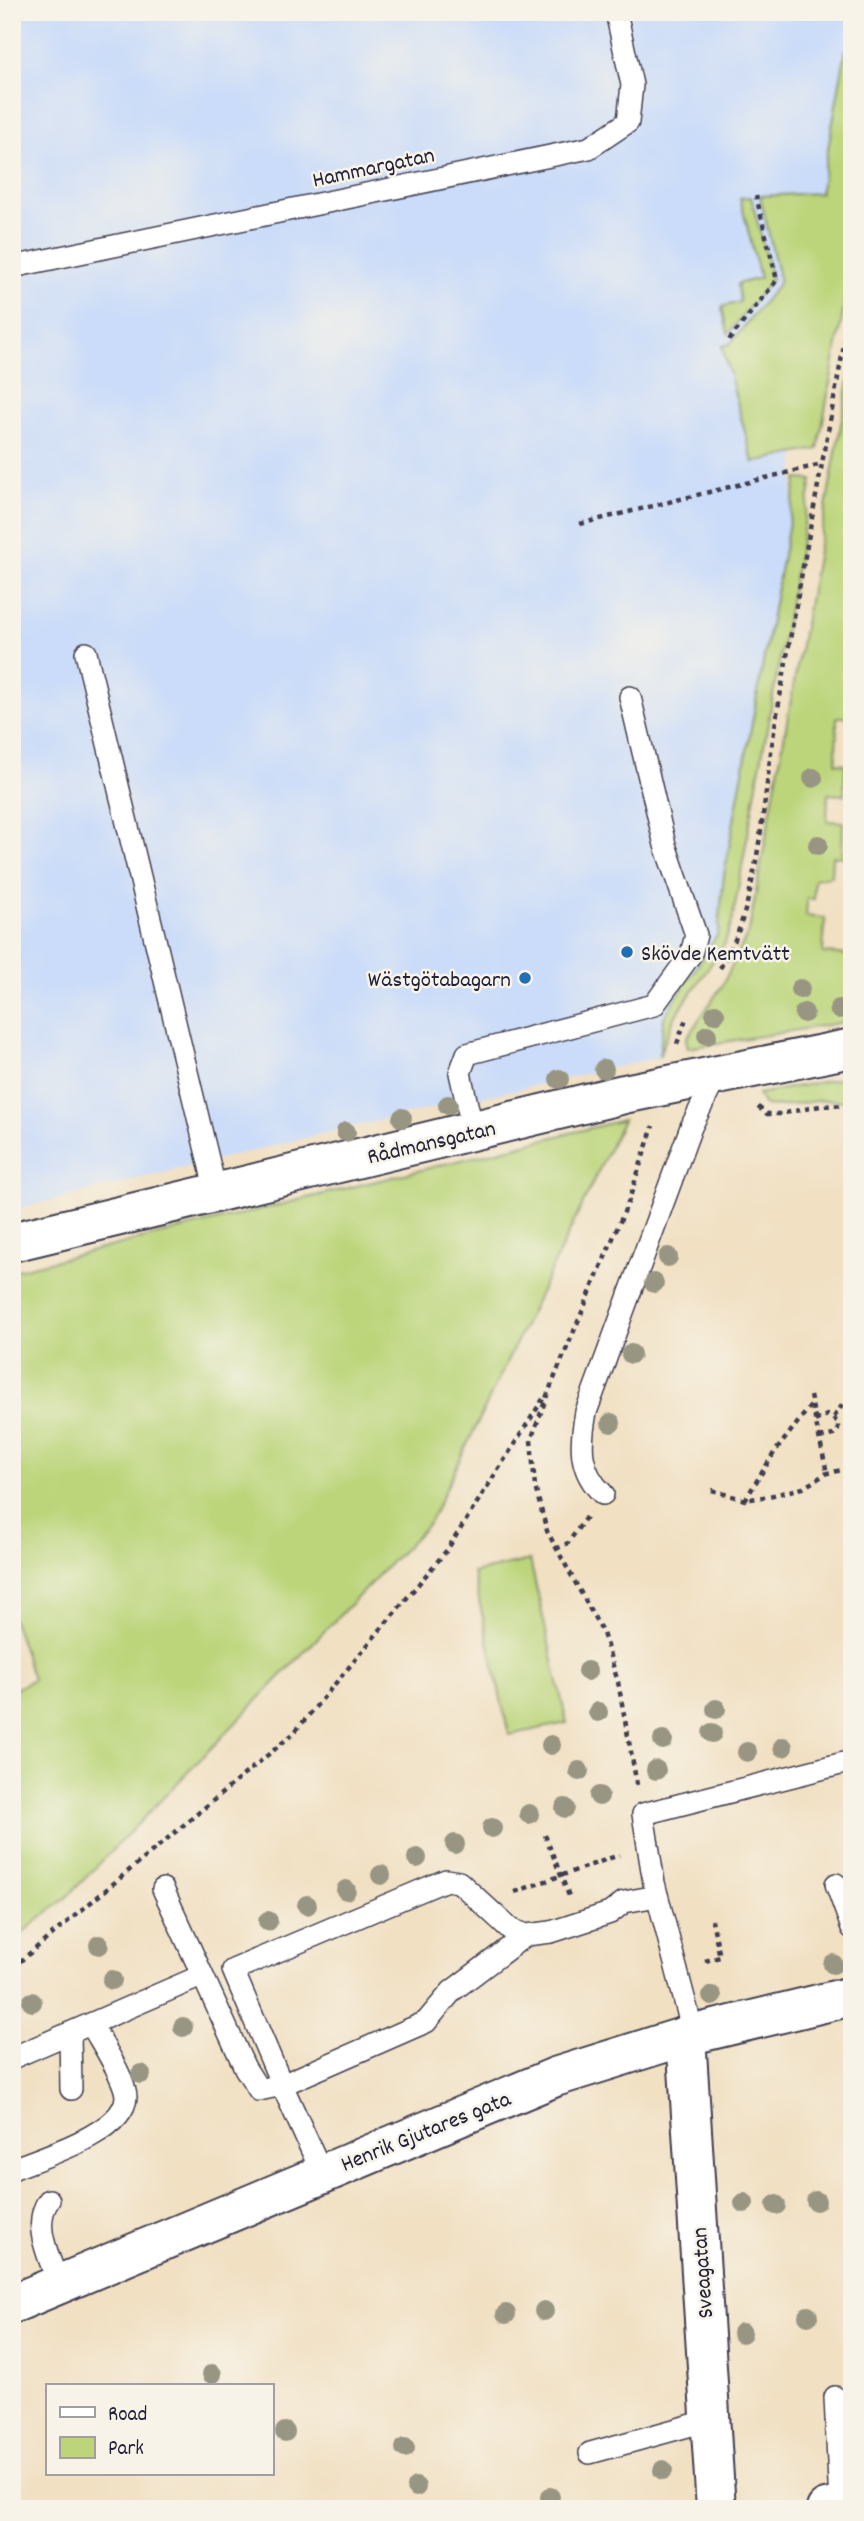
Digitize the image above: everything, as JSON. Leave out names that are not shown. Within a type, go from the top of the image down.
[{"type":"street","name":"Rådmansgatan","points":[[12,1241],[664,1086],[852,1048]]},
{"type":"street","name":"Henrik Gjutares gata","points":[[12,2304],[555,2077],[686,2036],[852,1996]]},
{"type":"street","name":"Sveagatan","points":[[686,2036],[716,2509]]},
{"type":"lane","name":"Hammargatan","points":[[12,267],[589,148],[628,122],[632,85],[616,12]]},
{"type":"lane","points":[[86,653],[216,1192]]},
{"type":"lane","points":[[473,1131],[460,1073],[467,1055],[654,1006],[691,954],[696,935],[665,845],[630,698]]},
{"type":"lane","points":[[603,1494],[589,1482],[582,1461],[581,1437],[586,1412],[691,1127],[717,1076]]},
{"type":"lane","points":[[686,2036],[689,2017],[657,1896],[643,1814],[852,1761]]},
{"type":"lane","points":[[322,2173],[233,1970],[446,1881],[459,1882],[510,1929],[526,1935],[551,1933],[610,1913],[624,1902],[657,1896]]},
{"type":"lane","points":[[836,1884],[852,1928]]},
{"type":"lane","points":[[163,1889],[201,1976],[259,2090],[282,2085],[426,2022],[452,1991],[526,1935]]},
{"type":"lane","points":[[12,2058],[201,1976]]},
{"type":"lane","points":[[12,2169],[102,2131],[119,2118],[126,2096],[119,2075],[91,2024]]},
{"type":"lane","points":[[70,2033],[71,2090]]},
{"type":"lane","points":[[49,2200],[41,2211],[41,2229],[59,2285]]},
{"type":"lane","points":[[835,2397],[839,2506]]},
{"type":"lane","points":[[590,2453],[710,2420]]},
{"type":"path","points":[[729,340],[777,280],[756,196]]},
{"type":"path","points":[[713,979],[727,958],[748,899],[852,302]]},
{"type":"path","points":[[580,524],[822,464]]},
{"type":"path","points":[[643,1814],[618,1682],[603,1633],[547,1531],[535,1487],[531,1440],[629,1200],[684,1020],[691,1010]]},
{"type":"path","points":[[12,1968],[293,1734],[447,1550],[548,1393]]},
{"type":"path","points":[[810,1395],[827,1473]]},
{"type":"path","points":[[834,1417],[845,1401],[852,1403]]},
{"type":"path","points":[[745,1500],[774,1453],[811,1404]]},
{"type":"path","points":[[816,1422],[827,1415],[834,1417]]},
{"type":"path","points":[[819,1438],[833,1435],[838,1430],[834,1417]]},
{"type":"path","points":[[712,1490],[745,1500],[803,1488],[827,1473],[852,1468]]},
{"type":"path","points":[[556,1549],[568,1543],[603,1494]]},
{"type":"path","points":[[545,1835],[580,1923]]},
{"type":"path","points":[[486,1905],[647,1845]]},
{"type":"path","points":[[677,1967],[720,1957],[712,1920]]},
{"type":"shaded area","points":[[12,12],[852,12],[852,51],[846,50],[820,194],[789,530],[724,875],[718,934],[664,1017],[659,1057],[329,1132],[12,1210]]},
{"type":"green space","points":[[846,50],[852,51],[852,263],[818,449],[753,462],[722,346],[730,344],[780,282],[760,196],[820,193]]},
{"type":"green space","points":[[751,197],[772,279],[728,334],[722,307],[740,302],[737,284],[760,278],[740,198]]},
{"type":"green space","points":[[852,364],[852,560],[847,577],[852,578],[852,598],[843,598],[842,619],[852,620],[849,717],[837,717],[836,763],[845,764],[844,795],[828,794],[827,821],[843,822],[842,857],[832,856],[831,876],[814,879],[814,899],[807,899],[806,916],[825,918],[823,953],[852,955],[852,1021],[688,1048],[686,1039],[723,984],[749,931]]},
{"type":"green space","points":[[797,479],[812,480],[732,922],[724,945],[674,1018],[659,1057],[664,1017],[718,934],[724,875]]},
{"type":"green space","points":[[852,1076],[852,1101],[823,1100],[775,1107],[764,1105],[758,1094]]},
{"type":"green space","points":[[623,1120],[430,1522],[67,1897],[12,1941],[12,1691],[33,1679],[12,1617],[12,1271]]},
{"type":"green space","points":[[530,1560],[567,1723],[509,1735],[473,1573]]},
{"type":"place","name":"Skövde Kemtvätt","points":[[627,952]]},
{"type":"place","name":"Wästgötabagarn","points":[[525,978]]}]
